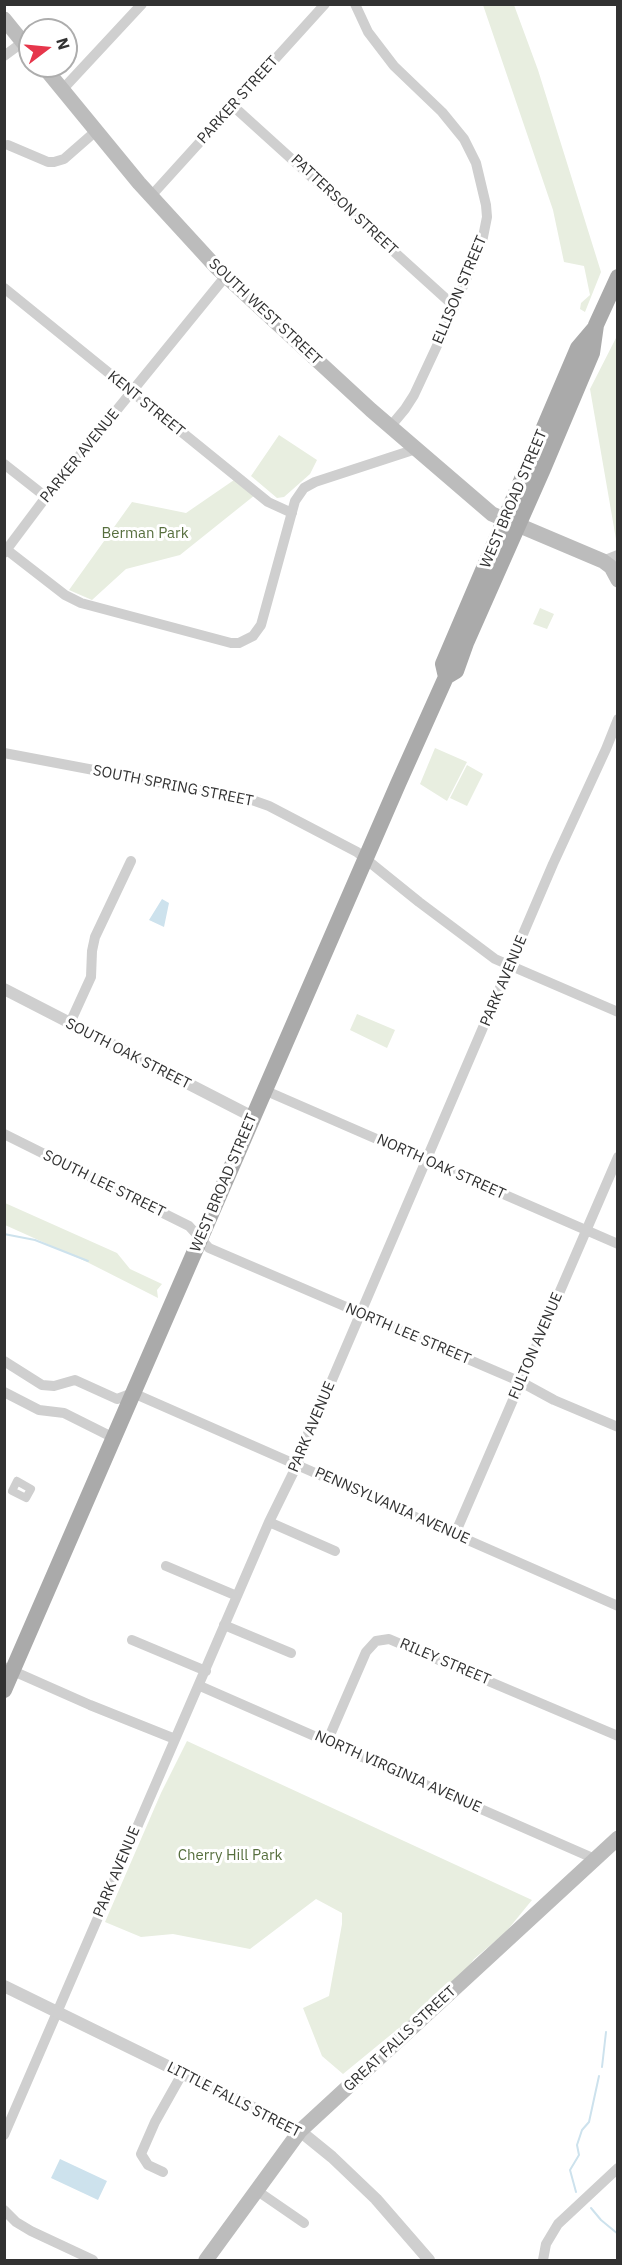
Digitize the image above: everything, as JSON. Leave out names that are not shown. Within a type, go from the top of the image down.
[{"type":"main road","points":[[4,19],[18,36]]},
{"type":"main road","name":"SOUTH WEST STREET","points":[[52,78],[151,196],[225,276],[390,427],[492,514],[603,561]]},
{"type":"main road","name":"WEST BROAD STREET","points":[[4,1690],[8,1669],[114,1438],[365,859],[446,677],[456,671],[511,523],[592,353],[596,326],[618,277]]},
{"type":"main road","points":[[603,561],[611,567],[618,580]]},
{"type":"main road","name":"GREAT FALLS STREET","points":[[206,2260],[300,2131],[618,1838]]},
{"type":"street","points":[[62,90],[142,4]]},
{"type":"street","name":"PARKER STREET","points":[[151,196],[325,4]]},
{"type":"street","name":"ELLISON STREET","points":[[355,4],[368,32],[380,49],[464,139],[476,163],[486,205],[485,230],[454,306],[414,395],[390,427]]},
{"type":"street","points":[[4,56],[18,50]]},
{"type":"street","name":"PATTERSON STREET","points":[[233,106],[454,306]]},
{"type":"street","points":[[8,145],[48,162],[54,162],[63,159],[96,131]]},
{"type":"street","name":"PARKER AVENUE","points":[[6,551],[46,497],[225,276]]},
{"type":"street","name":"KENT STREET","points":[[4,288],[268,502],[292,513]]},
{"type":"street","points":[[6,551],[75,601],[231,643],[246,640],[261,625],[298,494],[310,483],[416,449]]},
{"type":"street","points":[[4,464],[46,497]]},
{"type":"street","points":[[603,561],[618,555]]},
{"type":"street","name":"PARK AVENUE","points":[[4,2135],[269,1522],[297,1465],[309,1431],[618,718]]},
{"type":"street","name":"SOUTH SPRING STREET","points":[[4,753],[260,803],[286,813],[357,852],[495,959],[618,1012]]},
{"type":"street","points":[[70,1023],[91,977],[95,936],[131,861]]},
{"type":"street","name":"SOUTH OAK STREET","points":[[4,989],[253,1117]]},
{"type":"street","name":"NORTH OAK STREET","points":[[264,1090],[618,1244]]},
{"type":"street","name":"SOUTH LEE STREET","points":[[4,1134],[189,1226],[200,1238]]},
{"type":"street","name":"FULTON AVENUE","points":[[455,1534],[618,1157]]},
{"type":"street","name":"NORTH LEE STREET","points":[[200,1238],[209,1248],[521,1382],[554,1400],[618,1427]]},
{"type":"street","points":[[4,1361],[42,1385],[54,1386],[75,1380],[117,1399],[133,1393]]},
{"type":"street","points":[[4,1392],[39,1410],[64,1413],[114,1438]]},
{"type":"street","name":"PENNSYLVANIA AVENUE","points":[[133,1393],[618,1606]]},
{"type":"street","points":[[269,1522],[335,1551]]},
{"type":"street","points":[[166,1566],[237,1596]]},
{"type":"street","points":[[224,1625],[291,1653]]},
{"type":"street","name":"RILEY STREET","points":[[327,1742],[366,1652],[376,1641],[389,1639],[618,1736]]},
{"type":"street","points":[[132,1640],[206,1671]]},
{"type":"street","points":[[8,1669],[175,1739]]},
{"type":"street","name":"NORTH VIRGINIA AVENUE","points":[[200,1686],[595,1859]]},
{"type":"street","name":"LITTLE FALLS STREET","points":[[4,1986],[300,2131],[332,2157],[376,2199],[429,2260]]},
{"type":"street","points":[[163,2172],[152,2167],[141,2154],[182,2074]]},
{"type":"street","points":[[543,2260],[546,2244],[558,2224],[618,2168]]},
{"type":"street","points":[[256,2190],[304,2223]]},
{"type":"street","points":[[4,2210],[16,2222],[31,2231],[93,2260]]},
{"type":"green space","points":[[483,5],[514,5],[538,70],[601,272],[585,312],[580,309],[581,303],[590,295],[584,266],[564,262],[553,210]]},
{"type":"green space","points":[[618,337],[617,545],[590,389]]},
{"type":"green space","points":[[279,435],[317,460],[310,474],[284,497],[277,498],[251,476]]},
{"type":"green space","name":"Berman Park","points":[[234,480],[255,495],[180,555],[126,569],[92,600],[69,590],[132,502],[186,513]]},
{"type":"green space","points":[[540,608],[554,614],[547,629],[533,624]]},
{"type":"green space","points":[[435,748],[467,762],[447,801],[420,784]]},
{"type":"green space","points":[[467,765],[483,774],[467,806],[450,798]]},
{"type":"green space","points":[[357,1014],[395,1030],[387,1048],[350,1030]]},
{"type":"green space","points":[[5,1203],[117,1253],[130,1269],[162,1284],[157,1290],[158,1298],[85,1261],[5,1225]]},
{"type":"green space","name":"Cherry Hill Park","points":[[187,1741],[532,1900],[505,1933],[474,1959],[467,1969],[404,2026],[343,2074],[322,2056],[303,2008],[329,1996],[342,1913],[316,1899],[250,1949],[173,1934],[141,1937],[105,1922],[161,1793]]},
{"type":"water","points":[[162,899],[169,903],[164,927],[149,920]]},
{"type":"water","points":[[60,2159],[107,2181],[98,2200],[51,2178]]},
{"type":"waterway","points":[[4,1234],[35,1240],[88,1261]]},
{"type":"waterway","points":[[602,2067],[606,2032]]},
{"type":"waterway","points":[[576,2192],[570,2170],[579,2155],[577,2145],[582,2130],[589,2122],[599,2076]]},
{"type":"waterway","points":[[591,2208],[618,2234]]}]
